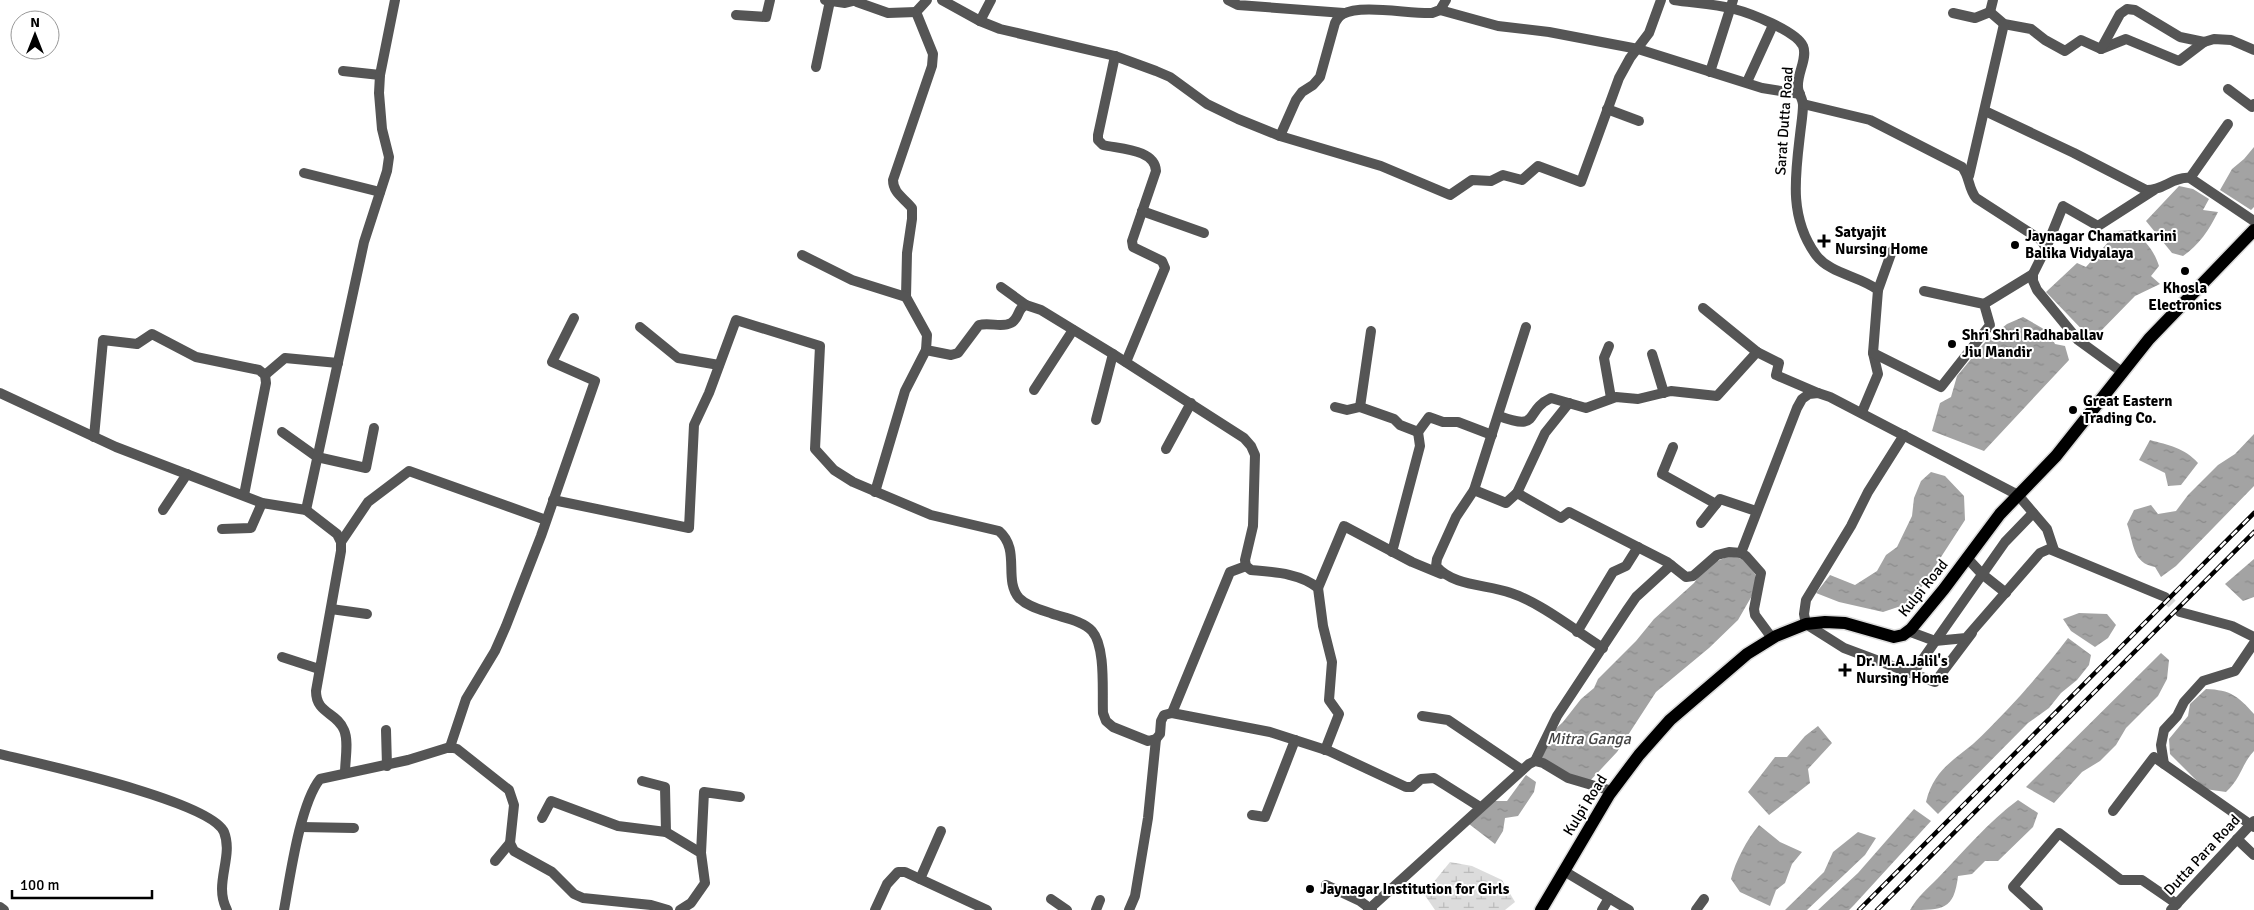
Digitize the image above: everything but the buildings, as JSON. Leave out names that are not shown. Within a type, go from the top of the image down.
[{"type":"main road","name":"Kulpi Road","points":[[1540,910],[1612,791],[1639,755],[1670,720],[1747,654],[1791,628],[1806,624],[1825,622],[1845,623],[1894,637],[1908,631],[1921,619],[2000,514],[2056,456],[2149,339],[2254,230]]},
{"type":"street","points":[[306,510],[364,242],[387,171],[389,157],[379,113],[380,76],[395,0]]},
{"type":"street","points":[[736,15],[766,17],[770,0]]},
{"type":"street","points":[[816,67],[827,0],[857,1],[888,12],[916,12],[927,0]]},
{"type":"street","points":[[942,0],[980,21],[1000,29],[1114,56],[1170,77],[1207,104],[1224,113],[1280,136],[1381,166],[1450,195],[1472,180],[1491,181],[1503,175],[1522,180],[1538,166],[1581,182],[1624,67],[1649,33],[1661,0]]},
{"type":"street","points":[[980,21],[992,0]]},
{"type":"street","points":[[1228,0],[1238,5],[1344,13],[1375,10],[1420,13],[1440,10],[1498,26],[1549,32],[1638,49],[1870,120],[1954,162],[1969,176]]},
{"type":"street","points":[[1357,0],[1358,11]]},
{"type":"street","points":[[1440,10],[1446,0]]},
{"type":"street","name":"Sarat Dutta Road","points":[[1674,0],[1732,4],[1798,38],[1803,47],[1804,54],[1798,87],[1801,99],[1795,198],[1802,229],[1817,256],[1822,261],[1843,273],[1869,283],[1878,290]]},
{"type":"street","points":[[1953,12],[1975,18],[1990,12],[1994,0]]},
{"type":"street","points":[[1710,72],[1732,4]]},
{"type":"street","points":[[2101,49],[2120,14],[2127,9],[2135,10],[2180,37],[2204,42]]},
{"type":"street","points":[[875,492],[905,391],[926,350],[927,335],[906,297],[907,253],[912,208],[896,193],[893,186],[893,180],[932,66],[933,54],[916,12]]},
{"type":"street","points":[[1990,12],[2004,24],[2031,29],[2045,40],[2065,51],[2081,40],[2101,49],[2126,39],[2179,61],[2204,42],[2214,39],[2231,40],[2254,50]]},
{"type":"street","points":[[1280,136],[1296,100],[1302,92],[1313,85],[1320,77],[1335,23],[1344,13]]},
{"type":"street","points":[[2004,24],[1969,176],[1970,188],[1976,198],[2041,240],[2046,248]]},
{"type":"street","points":[[1748,82],[1773,25]]},
{"type":"street","points":[[1114,56],[1098,140],[1103,145],[1149,156],[1156,163],[1156,171],[1132,241],[1133,247],[1162,261],[1165,268],[1126,362]]},
{"type":"street","points":[[343,71],[380,76]]},
{"type":"street","points":[[2228,89],[2252,107],[2254,104]]},
{"type":"street","points":[[1607,109],[1639,121]]},
{"type":"street","points":[[1985,111],[2146,190],[2154,190]]},
{"type":"street","points":[[2190,178],[2228,124]]},
{"type":"street","points":[[304,173],[380,192]]},
{"type":"street","points":[[2122,372],[2078,340],[2042,299],[2033,281],[2033,274],[2063,206],[2098,226],[2154,190],[2182,178],[2190,178],[2254,221]]},
{"type":"street","points":[[1142,211],[1204,232]]},
{"type":"street","points":[[1862,412],[1878,374],[1873,353],[1878,290],[1892,251]]},
{"type":"street","points":[[802,255],[852,280],[906,297]]},
{"type":"street","points":[[1924,292],[1984,304],[2033,274]]},
{"type":"street","points":[[1001,287],[1026,305],[1041,310],[1126,362],[1244,438],[1251,446],[1255,455],[1253,526],[1244,560],[1246,566],[1251,570],[1282,574],[1305,580],[1318,588]]},
{"type":"street","points":[[1873,353],[1941,387],[1990,324],[1984,304]]},
{"type":"street","points":[[926,350],[951,354],[958,353],[979,325],[1009,324],[1016,320],[1020,309],[1026,305]]},
{"type":"street","points":[[1703,308],[1757,352],[1779,363],[1776,375],[1818,393],[1830,396],[2018,495],[2046,529],[2054,550]]},
{"type":"street","points":[[450,747],[466,699],[495,651],[506,626],[595,381],[552,362],[574,318]]},
{"type":"street","points":[[553,500],[690,528],[694,426],[736,320],[820,346],[816,449],[842,477],[875,492],[931,515],[1000,531],[1006,537],[1011,547],[1014,588],[1020,598],[1031,606],[1080,623],[1091,630],[1098,641],[1104,713],[1106,721],[1113,727],[1148,740],[1156,738],[1160,734],[1161,721],[1164,715],[1172,713],[1251,727],[1325,750],[1406,787],[1412,787],[1422,778],[1434,778],[1480,807]]},
{"type":"street","points":[[1449,577],[1436,566],[1437,559],[1456,517],[1474,490],[1526,327]]},
{"type":"street","points":[[640,328],[678,358],[719,366]]},
{"type":"street","points":[[1034,390],[1073,330]]},
{"type":"street","points":[[1360,407],[1371,331]]},
{"type":"street","points":[[94,437],[103,340],[137,344],[152,334],[196,357],[259,370],[265,375],[266,383],[244,495]]},
{"type":"street","points":[[1609,346],[1604,358],[1611,398]]},
{"type":"street","points":[[1499,416],[1516,423],[1523,423],[1550,398],[1586,408],[1611,398],[1638,399],[1664,392],[1678,391],[1717,396],[1757,352]]},
{"type":"street","points":[[1096,420],[1113,354]]},
{"type":"street","points":[[1652,354],[1664,392]]},
{"type":"street","points":[[265,375],[285,358],[338,363]]},
{"type":"street","points":[[0,393],[94,437],[262,503],[306,510],[337,534],[341,542],[341,552],[330,608],[316,700],[321,708],[340,723],[344,730],[345,772]]},
{"type":"street","points":[[1741,553],[1797,408],[1802,399],[1808,394],[1818,393]]},
{"type":"street","points":[[1166,449],[1191,403]]},
{"type":"street","points":[[1474,490],[1506,503],[1517,493],[1545,433],[1569,403]]},
{"type":"street","points":[[1335,407],[1347,410],[1360,407],[1394,419],[1400,426],[1418,432]]},
{"type":"street","points":[[1392,552],[1420,446],[1418,432],[1429,417],[1443,422],[1458,422],[1492,435]]},
{"type":"street","points":[[282,432],[318,457],[366,468],[374,428]]},
{"type":"street","points":[[1904,435],[1868,492],[1851,526],[1806,600],[1804,614],[1806,624],[1844,648],[1935,682],[1972,633],[2044,550],[2054,550],[2165,597]]},
{"type":"street","points":[[1673,447],[1662,474],[1716,504]]},
{"type":"street","points":[[341,542],[368,502],[409,471],[546,520]]},
{"type":"street","points":[[163,510],[187,474]]},
{"type":"street","points":[[1517,493],[1562,518],[1569,512],[1672,565],[1686,576],[1690,577],[1717,555],[1729,552],[1741,553],[1761,573],[1754,609],[1755,615],[1772,638]]},
{"type":"street","points":[[1701,523],[1720,499],[1756,511]]},
{"type":"street","points":[[222,529],[250,528],[262,503]]},
{"type":"street","points":[[1913,673],[2005,542],[2033,513]]},
{"type":"street","points":[[1325,750],[1339,714],[1329,700],[1332,662],[1326,639],[1318,588],[1344,526],[1392,552],[1449,577],[1514,594],[1603,648]]},
{"type":"street","points":[[1577,632],[1613,572],[1626,566],[1638,548]]},
{"type":"street","points":[[1967,558],[1982,574],[2006,593]]},
{"type":"street","points":[[1326,885],[1370,909],[1480,807],[1535,761],[1557,716],[1636,597],[1672,565]]},
{"type":"street","points":[[1172,713],[1230,572],[1246,566]]},
{"type":"street","points":[[330,608],[366,614]]},
{"type":"street","points":[[2180,612],[2232,626],[2254,637]]},
{"type":"street","points":[[1908,631],[1935,641],[1966,638],[1972,633]]},
{"type":"street","points":[[2164,764],[2161,745],[2164,730],[2177,716],[2184,702],[2203,681],[2234,671],[2254,643]]},
{"type":"street","points":[[282,657],[320,669]]},
{"type":"street","points":[[1422,716],[1448,720],[1522,770]]},
{"type":"street","points":[[386,730],[387,766]]},
{"type":"street","points":[[1129,910],[1135,896],[1148,818],[1156,738]]},
{"type":"street","points":[[1252,815],[1265,817],[1295,740]]},
{"type":"street","points":[[284,910],[301,827],[315,785],[320,778],[387,766],[450,747],[457,749],[509,790],[514,804],[510,843],[514,851],[552,872],[574,894],[583,898],[651,905],[668,910]]},
{"type":"street","points":[[0,754],[73,771],[159,796],[212,819],[223,831],[227,844],[221,892],[227,910]]},
{"type":"street","points":[[2113,811],[2154,757],[2253,824]]},
{"type":"street","points":[[1535,761],[1543,763],[1582,783],[1612,791]]},
{"type":"street","points":[[642,781],[666,787],[666,832]]},
{"type":"street","points":[[680,910],[691,903],[705,883],[702,853],[704,792],[740,797]]},
{"type":"street","points":[[542,818],[551,801],[618,826],[666,832],[702,853]]},
{"type":"street","name":"Dutta Para Road","points":[[2174,907],[2253,824]]},
{"type":"street","points":[[301,827],[354,828]]},
{"type":"street","points":[[920,879],[941,831]]},
{"type":"street","points":[[2038,910],[2012,887],[2059,833],[2121,880],[2142,880],[2174,907]]},
{"type":"street","points":[[2237,839],[2254,855]]},
{"type":"street","points":[[495,861],[510,843]]},
{"type":"street","points":[[1564,871],[1629,910]]},
{"type":"street","points":[[874,910],[887,884],[898,872],[905,872],[987,910]]},
{"type":"street","points":[[1602,910],[1609,898]]},
{"type":"street","points":[[1051,899],[1067,910]]},
{"type":"street","points":[[1696,910],[1704,899]]},
{"type":"street","points":[[1096,910],[1100,900]]},
{"type":"street","points":[[0,907],[4,910]]},
{"type":"green space","points":[[1450,862],[1472,866],[1502,880],[1515,902],[1505,910],[1435,910],[1424,894]]},
{"type":"water","points":[[2254,147],[2254,207],[2251,210],[2220,190],[2232,169]]},
{"type":"water","points":[[2179,186],[2193,189],[2209,199],[2203,210],[2218,212],[2203,237],[2183,256],[2172,253],[2146,221]]},
{"type":"water","points":[[2133,230],[2155,255],[2159,266],[2151,276],[2160,284],[2135,296],[2092,340],[2046,292],[2077,263],[2086,267],[2118,231]]},
{"type":"water","points":[[2023,317],[2049,332],[2055,344],[2065,346],[2069,360],[1984,451],[1932,431],[1940,403],[1951,397],[1957,376],[1986,341],[2007,324]]},
{"type":"water","points":[[2254,434],[2254,486],[2176,566],[2161,577],[2155,567],[2147,565],[2142,561],[2135,551],[2127,524],[2134,510],[2151,505],[2158,514],[2176,511],[2188,495],[2218,465],[2235,454]]},
{"type":"water","points":[[2150,440],[2182,450],[2198,463],[2181,485],[2168,486],[2165,473],[2139,460]]},
{"type":"water","points":[[1931,472],[1945,476],[1964,496],[1965,520],[1919,591],[1907,604],[1883,612],[1839,602],[1816,593],[1830,575],[1855,585],[1877,571],[1886,555],[1897,547],[1912,516],[1914,498],[1921,481]]},
{"type":"water","name":"Mitra Ganga","points":[[1729,556],[1744,559],[1755,574],[1757,587],[1738,620],[1709,648],[1656,692],[1617,752],[1588,783],[1566,776],[1542,758],[1549,735],[1563,722],[1581,699],[1594,688],[1598,679],[1636,641],[1654,619],[1694,583],[1708,565]]},
{"type":"water","points":[[2254,559],[2254,597],[2243,601],[2225,584]]},
{"type":"water","points":[[2079,613],[2107,614],[2116,625],[2108,638],[2095,647],[2071,631],[2063,619]]},
{"type":"water","points":[[2068,638],[2091,655],[2089,665],[2049,708],[2028,723],[1938,814],[1926,802],[1938,775],[2006,711],[2038,676]]},
{"type":"water","points":[[2161,653],[2169,660],[2167,679],[2158,696],[2126,728],[2116,745],[2100,761],[2082,772],[2054,803],[2026,787]]},
{"type":"water","points":[[2206,689],[2222,691],[2233,695],[2254,714],[2254,751],[2226,792],[2205,789],[2170,754],[2169,739],[2188,716],[2190,704]]},
{"type":"water","points":[[1818,726],[1832,743],[1808,769],[1810,783],[1769,815],[1748,792],[1775,757],[1787,757],[1805,736]]},
{"type":"water","points":[[1526,775],[1536,782],[1534,792],[1518,816],[1505,818],[1503,831],[1495,844],[1469,824],[1491,801],[1507,801]]},
{"type":"water","points":[[2018,800],[2038,813],[2033,827],[1998,861],[1985,861],[1972,874],[1958,876],[1953,896],[1945,906],[1910,910],[1916,900],[1976,837]]},
{"type":"water","points":[[1914,809],[1931,821],[1854,905],[1849,910],[1818,910],[1858,873]]},
{"type":"water","points":[[1759,825],[1780,842],[1802,852],[1792,864],[1785,883],[1776,890],[1770,906],[1740,892],[1731,879],[1742,851]]},
{"type":"water","points":[[1858,832],[1876,838],[1865,855],[1807,910],[1785,910],[1824,872],[1833,852]]},
{"type":"tunnel","points":[[2165,597],[2180,612]]},
{"type":"railway","points":[[1859,910],[2254,513]]},
{"type":"railway","points":[[1877,910],[2254,532]]},
{"type":"place","name":"Satyajit Nursing Home","points":[[1824,241]]},
{"type":"place","name":"Jaynagar Chamatkarini Balika Vidyalaya","points":[[2015,245]]},
{"type":"place","name":"Khosla Electronics","points":[[2185,271]]},
{"type":"place","name":"Shri Shri Radhaballav Jiu Mandir","points":[[1952,344]]},
{"type":"place","name":"Great Eastern Trading Co.","points":[[2073,410]]},
{"type":"place","name":"Dr. M.A.Jalil's Nursing Home","points":[[1845,670]]},
{"type":"place","name":"Jaynagar Institution for Girls","points":[[1310,889]]}]
